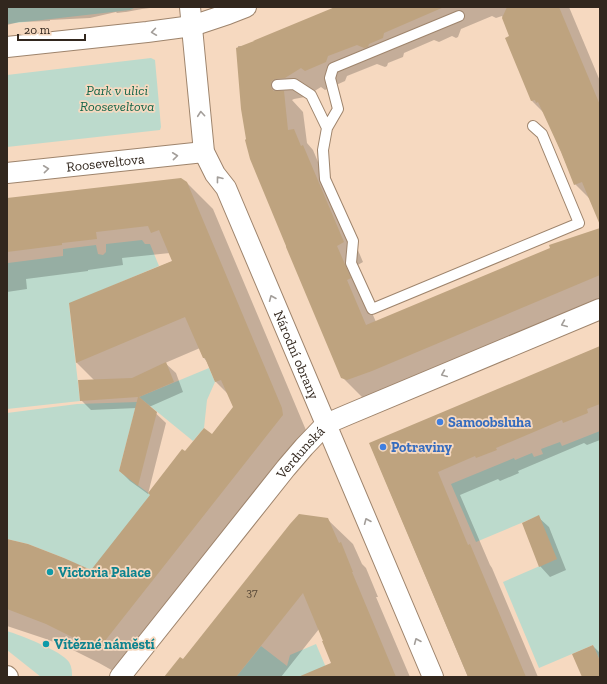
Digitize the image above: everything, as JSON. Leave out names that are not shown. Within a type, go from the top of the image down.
[{"type":"street","points":[[7,47],[148,32],[191,16],[228,14],[246,7]]},
{"type":"street","name":"Národní obrany","points":[[191,16],[204,152],[215,174],[226,188],[433,677]]},
{"type":"street","name":"Rooseveltova","points":[[7,173],[204,152]]},
{"type":"street","name":"Verdunská","points":[[120,677],[286,468],[304,446],[326,424],[600,309]]},
{"type":"lane","points":[[459,16],[334,68],[330,78],[338,109],[327,128],[323,150],[325,179],[353,241],[352,263],[372,309],[579,223],[542,134],[533,126]]},
{"type":"lane","points":[[277,85],[294,84],[311,95],[327,128]]},
{"type":"green space","points":[[7,7],[136,7],[130,10],[7,24]]},
{"type":"green space","name":"Park v ulici Rooseveltova","points":[[151,58],[155,60],[161,127],[160,130],[7,147],[7,75]]},
{"type":"green space","points":[[142,240],[145,244],[150,244],[159,266],[69,304],[80,401],[7,409],[7,257],[8,263],[63,256],[63,249],[96,245],[98,254],[103,255],[106,252],[106,244]]},
{"type":"green space","points":[[209,368],[215,382],[207,400],[204,428],[193,441],[139,397]]},
{"type":"green space","points":[[137,402],[119,471],[151,495],[100,575],[64,558],[28,544],[7,539],[7,413],[77,404]]},
{"type":"green space","points":[[600,431],[600,661],[593,645],[539,668],[503,582],[556,559],[538,516],[476,542],[451,484],[514,458],[515,460],[532,453],[534,457],[543,454],[541,449],[560,442],[562,446]]},
{"type":"green space","points":[[7,631],[58,653],[69,662],[72,677],[41,677],[7,650]]},
{"type":"green space","points":[[316,644],[330,677],[236,677],[261,646],[287,666],[290,655]]},
{"type":"building","points":[[335,7],[444,7],[384,33],[383,38],[369,44],[368,47],[364,48],[357,45],[328,56],[326,62],[305,71],[301,68],[285,78],[276,79],[271,82],[271,88],[274,91],[284,91],[288,130],[294,129],[301,146],[303,145],[344,242],[337,246],[351,278],[347,280],[366,325],[550,248],[549,245],[600,228],[600,275],[372,371],[347,380],[341,378],[250,159],[245,140],[241,109],[236,48]]},
{"type":"building","points":[[507,7],[559,7],[600,105],[600,225],[582,182],[574,185],[561,152],[538,102],[536,103],[535,100],[531,101],[505,38],[509,36],[502,18]]},
{"type":"building","points":[[181,178],[187,182],[282,408],[283,415],[97,651],[46,624],[7,609],[7,539],[28,544],[91,570],[150,495],[148,493],[182,449],[185,451],[204,428],[212,434],[233,407],[221,380],[215,382],[185,317],[76,363],[69,303],[172,261],[159,230],[151,233],[148,226],[96,232],[97,239],[7,252],[7,198]]},
{"type":"building","points":[[600,346],[600,404],[587,409],[588,413],[563,423],[562,420],[496,448],[497,450],[476,458],[475,456],[438,472],[468,545],[470,544],[526,677],[468,677],[369,443]]},
{"type":"building","points":[[166,362],[174,382],[139,397],[157,412],[138,486],[119,471],[138,397],[80,401],[78,380],[132,378]]},
{"type":"building","points":[[299,514],[328,518],[339,543],[341,542],[396,677],[298,677],[331,663],[303,593],[236,677],[164,677],[180,657],[183,659]]},
{"type":"building","points":[[539,515],[557,559],[539,567],[522,523]]},
{"type":"building","points":[[593,645],[600,661],[600,677],[582,677],[572,654]]},
{"type":"place","name":"Samoobsluha","points":[[440,422]]},
{"type":"place","name":"Potraviny","points":[[383,447]]},
{"type":"place","name":"Victoria Palace","points":[[50,572]]},
{"type":"place","name":"Vítězné náměstí","points":[[46,644]]}]
